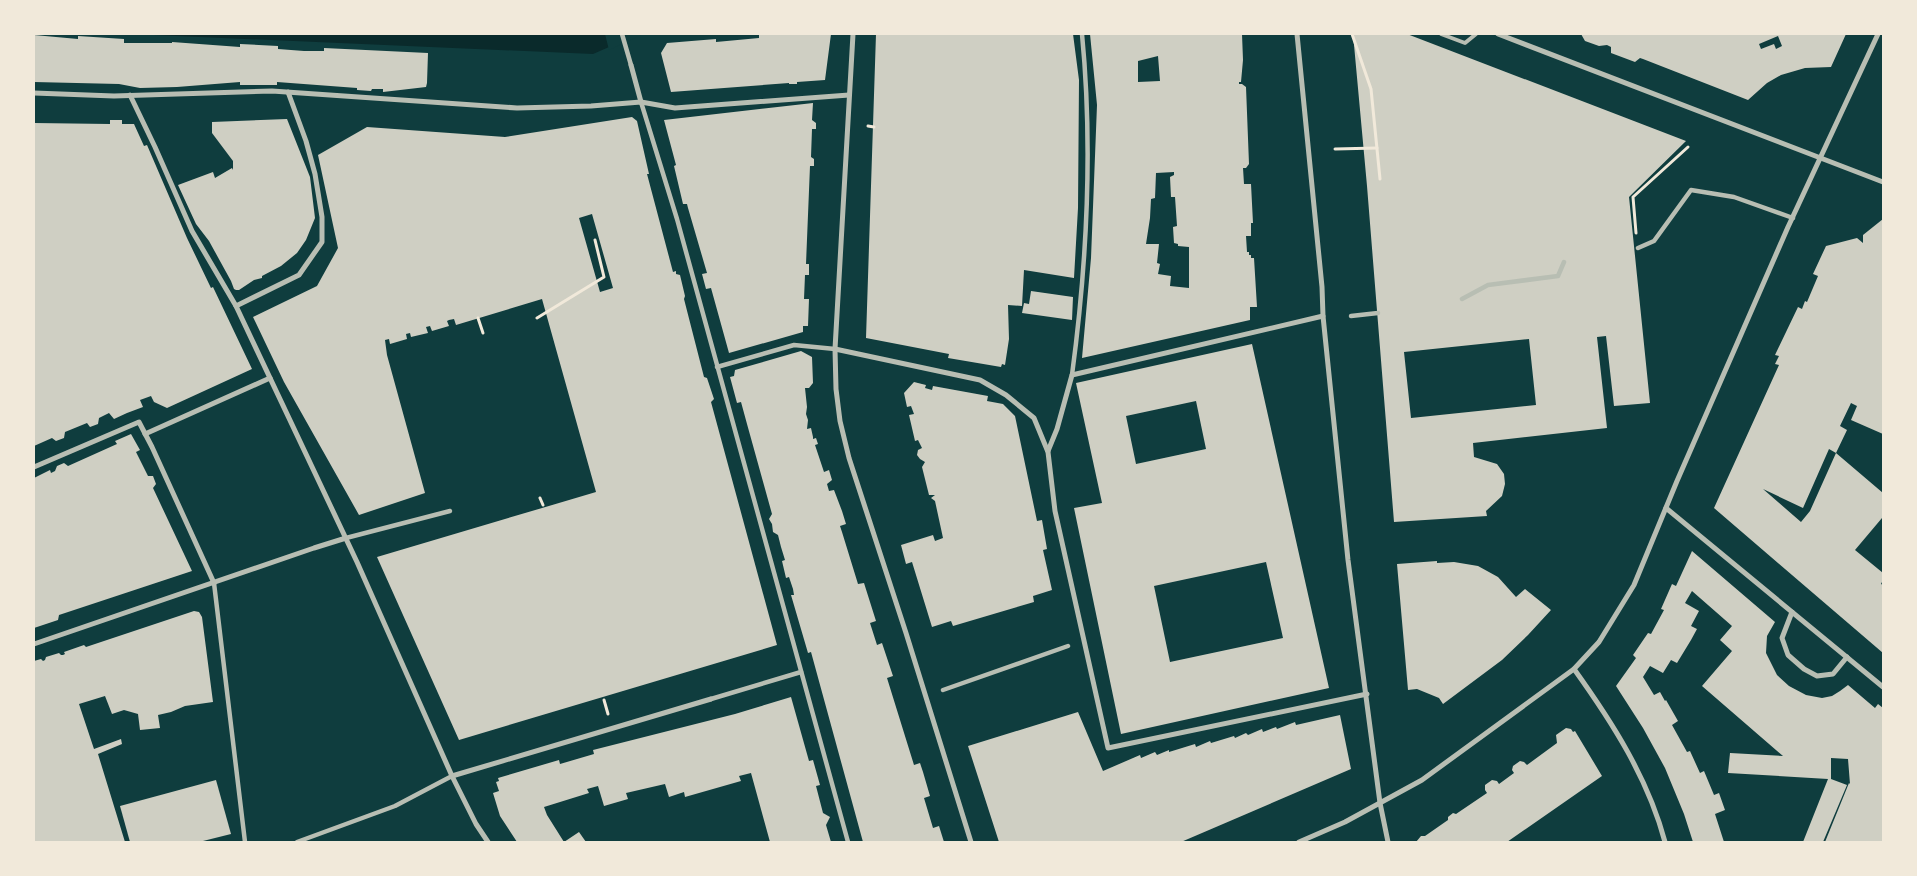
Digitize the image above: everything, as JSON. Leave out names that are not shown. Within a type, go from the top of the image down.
[{"type":"street","points":[[622,34],[677,219],[848,842]]},
{"type":"street","points":[[853,34],[835,349],[836,389],[840,421],[849,458],[971,842]]},
{"type":"street","points":[[1048,452],[1057,429],[1072,375],[1084,248],[1087,181],[1086,78],[1082,34]]},
{"type":"street","points":[[1297,34],[1322,287],[1322,316],[1348,560],[1380,803],[1388,842]]},
{"type":"street","points":[[1498,34],[1883,182]]},
{"type":"street","points":[[1299,842],[1345,822],[1422,780],[1574,669],[1599,642],[1630,592],[1793,218],[1878,34]]},
{"type":"street","points":[[34,93],[130,95],[272,91],[517,108],[591,106],[641,102],[675,108],[849,95]]},
{"type":"street","points":[[236,306],[299,275],[322,242],[322,218],[315,174],[306,141],[288,92]]},
{"type":"street","points":[[130,95],[192,231],[236,306],[346,538],[452,776],[476,824],[488,842]]},
{"type":"street","points":[[1638,248],[1654,241],[1691,190],[1734,197],[1793,218]]},
{"type":"street","points":[[1462,299],[1488,285],[1558,276],[1564,262]]},
{"type":"street","points":[[1351,316],[1378,313]]},
{"type":"street","points":[[1072,375],[1322,316]]},
{"type":"street","points":[[717,367],[794,345],[835,349],[980,380],[1006,396],[1034,418],[1048,452],[1055,511],[1108,748],[1367,694]]},
{"type":"street","points":[[146,434],[270,378]]},
{"type":"street","points":[[34,467],[139,422],[146,434],[214,583],[245,842]]},
{"type":"street","points":[[1666,508],[1883,687]]},
{"type":"street","points":[[34,644],[314,548],[450,511]]},
{"type":"street","points":[[1792,612],[1782,638],[1788,655],[1804,669],[1817,676],[1833,674],[1847,657]]},
{"type":"street","points":[[943,690],[1068,646]]},
{"type":"street","points":[[1574,669],[1627,749],[1646,788],[1665,842]]},
{"type":"street","points":[[297,842],[394,806],[452,776],[801,672]]},
{"type":"lane","points":[[1441,34],[1465,43],[1476,34]]},
{"type":"path","points":[[1352,34],[1371,90],[1380,179]]},
{"type":"path","points":[[868,126],[874,126]]},
{"type":"path","points":[[1638,248],[1633,197],[1688,147]]},
{"type":"path","points":[[1335,149],[1377,148]]},
{"type":"path","points":[[537,318],[604,277],[595,240]]},
{"type":"path","points":[[478,318],[483,333]]},
{"type":"path","points":[[540,498],[543,505]]},
{"type":"water","points":[[131,34],[639,34],[593,54]]},
{"type":"pier","points":[[605,34],[641,34],[641,35],[609,50]]},
{"type":"building","points":[[759,34],[831,34],[825,80],[797,82],[797,84],[789,83],[671,92],[661,53],[667,43],[716,39],[716,42],[759,38]]},
{"type":"building","points":[[876,34],[1073,34],[1079,80],[1078,208],[1074,278],[1024,270],[1022,306],[1008,305],[1009,339],[1005,365],[1002,364],[1001,367],[948,358],[949,354],[866,338]]},
{"type":"building","points":[[1090,34],[1242,34],[1243,60],[1241,82],[1239,84],[1246,87],[1249,164],[1246,168],[1243,168],[1244,184],[1251,184],[1253,223],[1251,223],[1251,236],[1246,236],[1247,252],[1251,255],[1251,258],[1254,258],[1257,307],[1250,307],[1250,320],[1082,358],[1091,258],[1097,105]],"holes":[[[1158,56],[1160,81],[1138,82],[1138,61]],[[1174,172],[1174,175],[1170,177],[1171,197],[1175,197],[1177,226],[1173,227],[1174,243],[1178,244],[1178,246],[1189,247],[1189,288],[1170,286],[1171,276],[1158,274],[1160,264],[1157,263],[1159,244],[1146,244],[1151,199],[1155,198],[1156,173]]]},
{"type":"building","points":[[1353,34],[1407,34],[1686,141],[1629,197],[1650,403],[1614,406],[1606,336],[1597,337],[1607,428],[1473,443],[1474,457],[1497,464],[1504,474],[1505,484],[1502,496],[1486,511],[1487,516],[1394,522]],"holes":[[[1529,339],[1536,405],[1411,418],[1404,352]]]},
{"type":"building","points":[[1581,34],[1846,34],[1831,67],[1805,68],[1781,75],[1767,83],[1748,100],[1643,59],[1640,58],[1635,62],[1611,53],[1611,47],[1607,45],[1599,46],[1585,41]],"holes":[[[1778,36],[1782,46],[1776,49],[1774,44],[1761,49],[1759,44]]]},
{"type":"building","points":[[34,35],[78,39],[78,36],[124,39],[124,43],[172,42],[240,47],[240,44],[278,46],[278,49],[304,51],[324,51],[324,48],[428,53],[427,83],[426,87],[383,92],[383,89],[372,89],[371,91],[357,90],[357,88],[277,82],[277,85],[240,85],[240,82],[140,88],[119,84],[34,82]]},
{"type":"building","points":[[813,103],[812,120],[816,123],[816,129],[812,129],[811,157],[814,159],[814,166],[810,166],[806,264],[809,264],[809,275],[805,275],[804,299],[809,299],[808,326],[803,326],[803,332],[729,353],[711,288],[706,289],[702,274],[707,273],[687,204],[683,204],[674,166],[676,165],[664,120]]},
{"type":"building","points":[[632,117],[637,121],[649,174],[647,174],[673,272],[676,271],[676,274],[680,275],[684,299],[704,377],[707,378],[714,399],[711,402],[777,645],[459,740],[377,557],[596,492],[542,299],[456,325],[454,319],[449,320],[447,321],[449,326],[432,331],[430,326],[426,327],[428,333],[411,337],[410,333],[406,334],[407,339],[390,344],[389,339],[385,340],[387,355],[425,493],[359,515],[284,382],[253,317],[317,286],[338,248],[318,155],[367,127],[505,137]],"holes":[[[592,214],[613,288],[600,292],[579,218]]]},
{"type":"building","points":[[287,119],[310,177],[315,218],[306,240],[297,253],[281,266],[262,276],[262,278],[254,280],[236,290],[209,241],[196,224],[178,185],[213,172],[215,178],[232,168],[233,170],[233,161],[212,133],[212,122]]},
{"type":"building","points":[[110,120],[122,120],[122,124],[134,124],[144,146],[147,145],[187,238],[211,288],[213,287],[252,369],[167,408],[154,402],[151,396],[140,400],[143,407],[114,419],[109,413],[99,418],[98,424],[90,427],[87,423],[65,432],[64,438],[56,441],[52,438],[34,446],[34,123],[110,124]]},
{"type":"building","points":[[1883,219],[1883,434],[1851,420],[1857,406],[1851,403],[1840,426],[1847,430],[1836,453],[1883,493],[1883,519],[1855,550],[1883,573],[1881,584],[1883,585],[1883,653],[1714,508],[1779,365],[1775,364],[1779,356],[1775,355],[1798,307],[1802,309],[1805,301],[1807,302],[1818,276],[1813,274],[1826,246],[1857,238],[1863,243],[1863,235]],"holes":[[[1829,449],[1836,453],[1810,511],[1801,522],[1763,489],[1803,508]]]},
{"type":"building","points":[[1031,291],[1073,297],[1072,320],[1022,313],[1024,303],[1029,304]]},
{"type":"building","points":[[1252,344],[1329,688],[1121,734],[1074,508],[1102,503],[1076,383]],"holes":[[[1196,401],[1206,449],[1136,464],[1126,416]],[[1266,562],[1283,638],[1170,662],[1154,586]]]},
{"type":"building","points":[[801,351],[812,357],[813,383],[809,388],[805,388],[807,429],[811,428],[813,439],[816,438],[818,444],[815,445],[824,472],[829,470],[832,480],[827,484],[829,491],[834,490],[842,511],[846,524],[840,526],[858,584],[864,583],[876,621],[870,623],[877,645],[882,643],[893,676],[887,678],[914,765],[920,763],[930,796],[924,798],[933,828],[939,826],[944,842],[863,842],[811,652],[808,653],[791,595],[794,595],[793,589],[789,577],[786,578],[782,561],[785,560],[778,535],[773,532],[769,519],[772,514],[741,402],[737,403],[730,377],[734,376],[735,370]]},
{"type":"building","points":[[914,382],[926,385],[925,388],[932,390],[933,386],[988,396],[987,401],[1003,404],[1015,416],[1037,521],[1042,520],[1047,549],[1043,550],[1052,590],[1033,596],[1034,602],[953,626],[951,621],[932,627],[912,562],[906,564],[901,545],[933,535],[935,541],[943,538],[935,501],[931,498],[935,495],[929,495],[922,467],[925,462],[917,455],[918,450],[922,448],[918,440],[915,441],[909,415],[914,414],[911,406],[907,407],[904,393]]},
{"type":"building","points":[[131,434],[140,450],[136,452],[148,476],[153,476],[156,484],[153,488],[192,571],[59,615],[58,620],[34,628],[34,478],[50,470],[51,473],[55,471],[57,466],[64,463],[68,466],[117,444],[115,441]]},
{"type":"building","points":[[1692,551],[1775,622],[1767,636],[1766,653],[1777,675],[1789,686],[1806,695],[1822,698],[1832,696],[1848,685],[1875,708],[1878,704],[1883,708],[1883,842],[1825,842],[1850,784],[1848,759],[1831,758],[1831,779],[1847,785],[1823,842],[1803,842],[1828,779],[1728,773],[1730,753],[1783,756],[1702,686],[1732,651],[1720,640],[1732,626],[1692,591],[1685,603],[1699,611],[1691,626],[1697,629],[1691,640],[1677,663],[1671,660],[1663,673],[1650,666],[1643,677],[1654,695],[1660,692],[1666,700],[1678,721],[1672,725],[1687,752],[1690,751],[1700,773],[1704,771],[1714,795],[1719,793],[1725,810],[1715,814],[1724,842],[1693,842],[1665,768],[1643,728],[1616,686],[1636,658],[1633,655],[1648,633],[1651,634],[1664,610],[1661,609],[1672,584],[1676,586]]},
{"type":"building","points":[[1437,561],[1437,563],[1454,562],[1478,566],[1498,577],[1516,597],[1525,589],[1551,610],[1502,660],[1443,704],[1439,698],[1417,689],[1408,690],[1397,564]]},
{"type":"building","points":[[194,611],[199,612],[202,617],[213,702],[185,706],[158,715],[160,728],[140,730],[138,714],[124,710],[112,714],[105,696],[79,704],[94,749],[121,739],[122,744],[98,754],[125,842],[34,842],[34,661],[41,659],[43,661],[46,657],[59,653],[63,655],[65,654],[64,652],[84,645],[86,647]]},
{"type":"building","points":[[791,697],[809,761],[813,760],[820,785],[816,786],[823,813],[830,817],[826,825],[831,842],[770,842],[751,773],[739,776],[741,781],[685,797],[684,792],[669,797],[665,784],[626,793],[628,799],[604,806],[598,786],[587,789],[589,793],[544,807],[564,842],[517,842],[500,816],[493,793],[499,791],[496,782],[499,781],[498,778],[559,760],[560,764],[594,754],[593,750],[735,714]]},
{"type":"building","points":[[1078,712],[1103,771],[1140,755],[1141,758],[1155,752],[1157,755],[1195,744],[1196,747],[1210,741],[1211,743],[1234,736],[1235,738],[1246,733],[1248,735],[1262,729],[1263,732],[1295,722],[1296,725],[1340,715],[1351,769],[1181,842],[999,842],[968,746]]},
{"type":"building","points":[[1566,728],[1571,729],[1573,732],[1575,731],[1602,776],[1507,842],[1416,842],[1421,836],[1425,836],[1448,820],[1448,817],[1453,813],[1456,814],[1487,793],[1485,785],[1492,780],[1497,781],[1499,784],[1514,773],[1512,770],[1513,766],[1520,761],[1527,765],[1557,743],[1556,735]]},
{"type":"building","points":[[216,780],[231,834],[199,842],[130,842],[120,806]]},
{"type":"building","points":[[579,832],[586,842],[564,842]]}]
